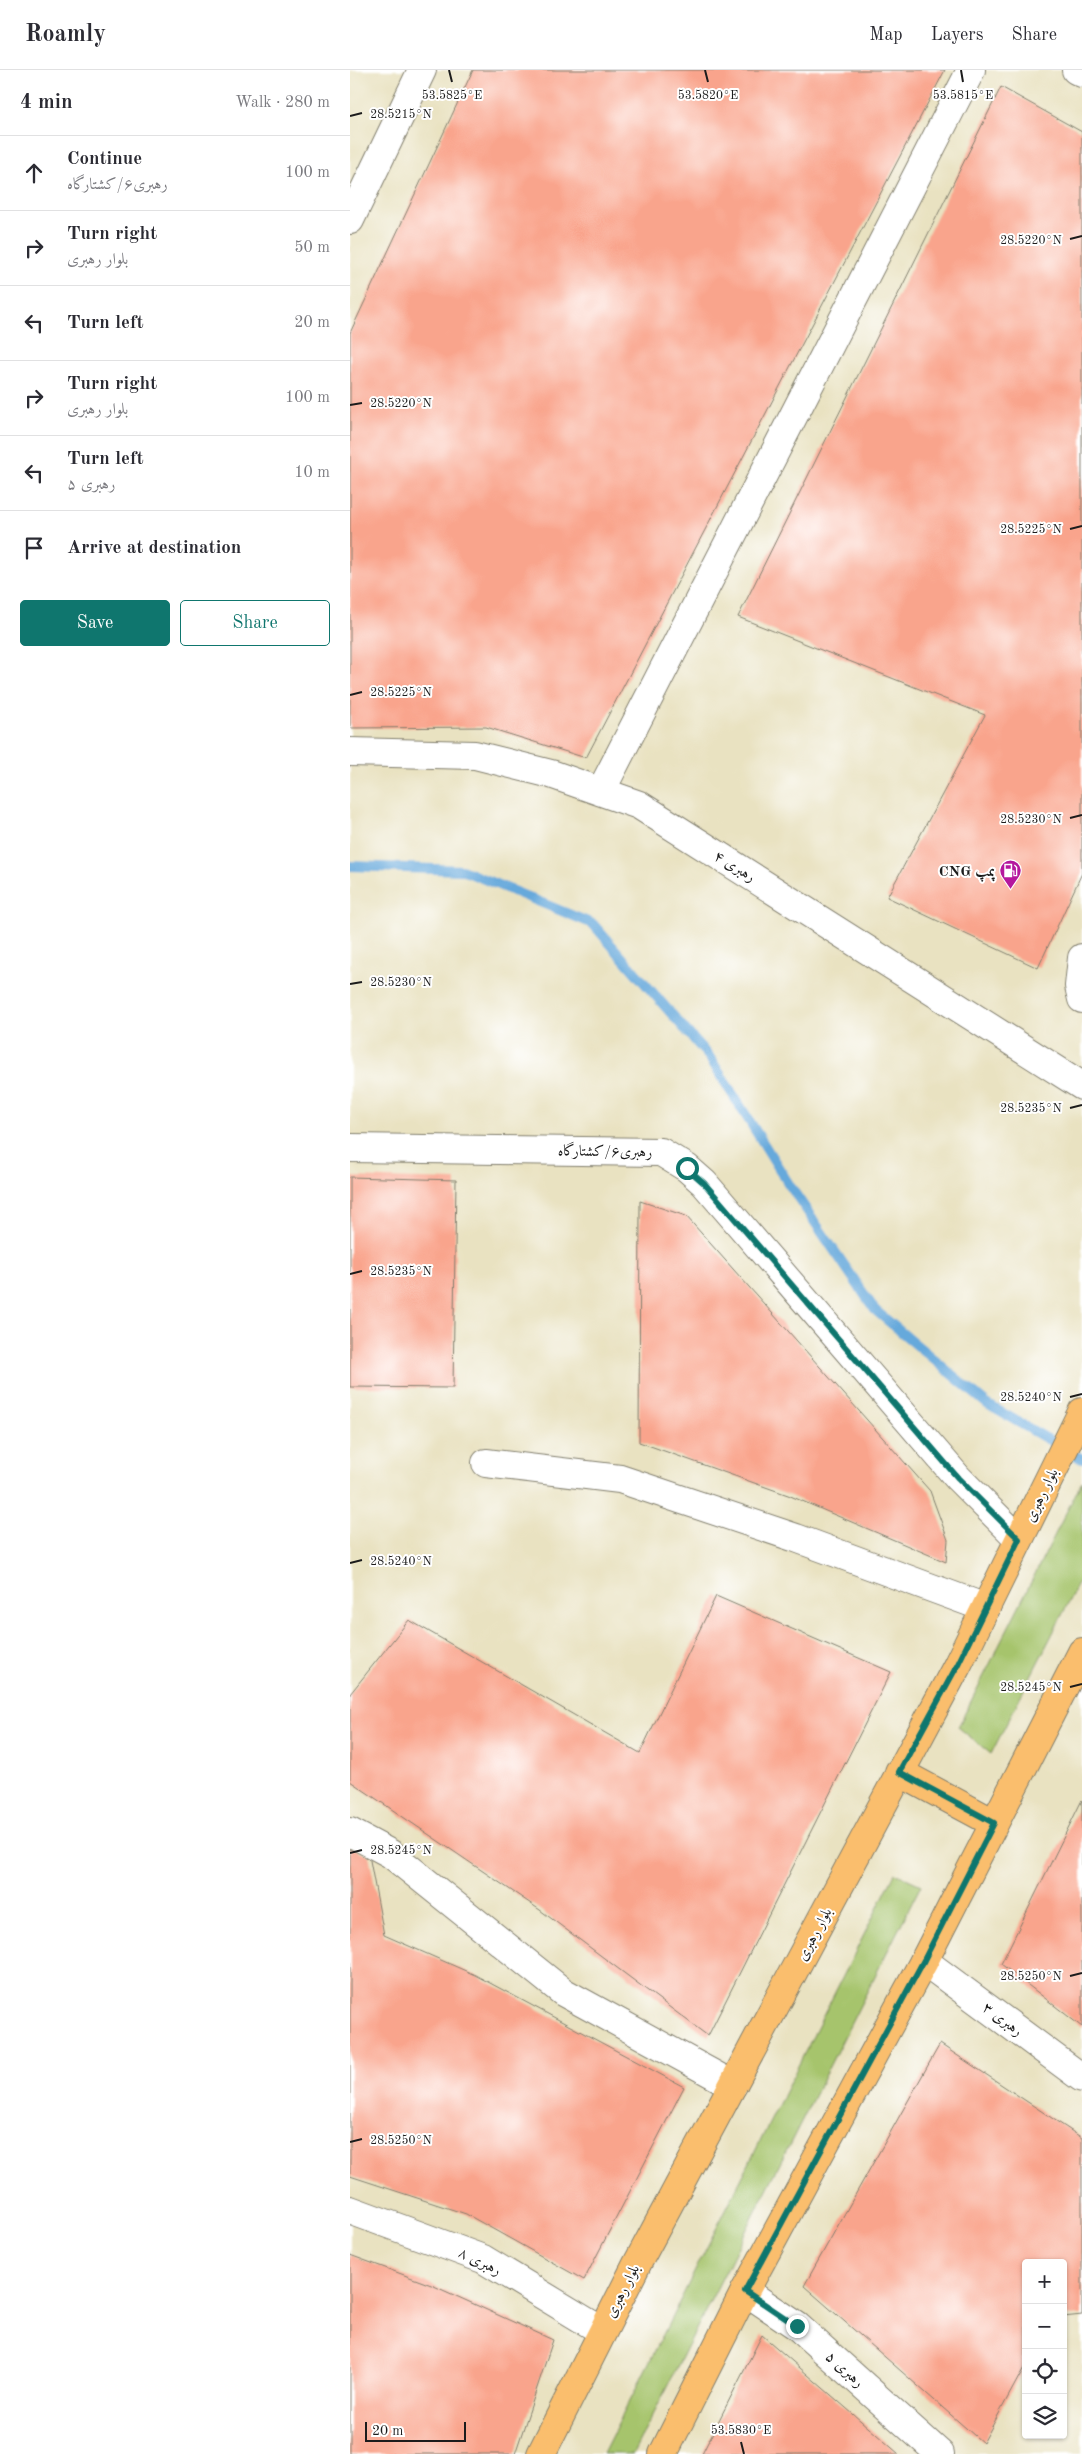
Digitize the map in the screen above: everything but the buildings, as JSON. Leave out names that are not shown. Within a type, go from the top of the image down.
[{"type":"main road","name":"بلوار رهبری","points":[[540,2454],[602,2331],[957,1666],[1077,1422]]},
{"type":"main road","points":[[663,2454],[745,2291],[924,1960],[1082,1652]]},
{"type":"main road","points":[[899,1772],[994,1823]]},
{"type":"street","points":[[350,220],[422,70]]},
{"type":"street","points":[[602,791],[970,70]]},
{"type":"street","points":[[1076,70],[1082,73]]},
{"type":"street","name":"رهبری ۴","points":[[350,752],[475,754],[551,774],[639,805],[1082,1086]]},
{"type":"street","points":[[1082,958],[1079,986],[1082,999]]},
{"type":"street","name":"رهبری۶/کشتارگاه","points":[[350,1148],[661,1152],[687,1168],[704,1183],[958,1478],[1022,1533]]},
{"type":"street","points":[[486,1463],[620,1479],[796,1538],[986,1608]]},
{"type":"street","points":[[350,1832],[391,1854],[563,1992],[733,2085]]},
{"type":"street","name":"رهبری ۳","points":[[924,1960],[1082,2078]]},
{"type":"street","name":"رهبری ۸","points":[[350,2210],[483,2259],[602,2331]]},
{"type":"street","name":"رهبری ۵","points":[[745,2291],[797,2326],[940,2454]]},
{"type":"green space","points":[[1082,1481],[1082,1576],[991,1754],[958,1727]]},
{"type":"green space","points":[[895,1873],[921,1885],[633,2454],[603,2454]]},
{"type":"waterway","points":[[350,866],[462,870],[593,924],[710,1058],[790,1186],[875,1310],[987,1404],[1082,1459]]},
{"type":"place","name":"CNG پمپ","points":[[1011,890]]},
{"type":"route","points":[[687,1168],[704,1183],[958,1478],[1019,1539],[957,1666],[899,1772],[994,1823],[924,1960],[745,2291],[797,2326]]}]
